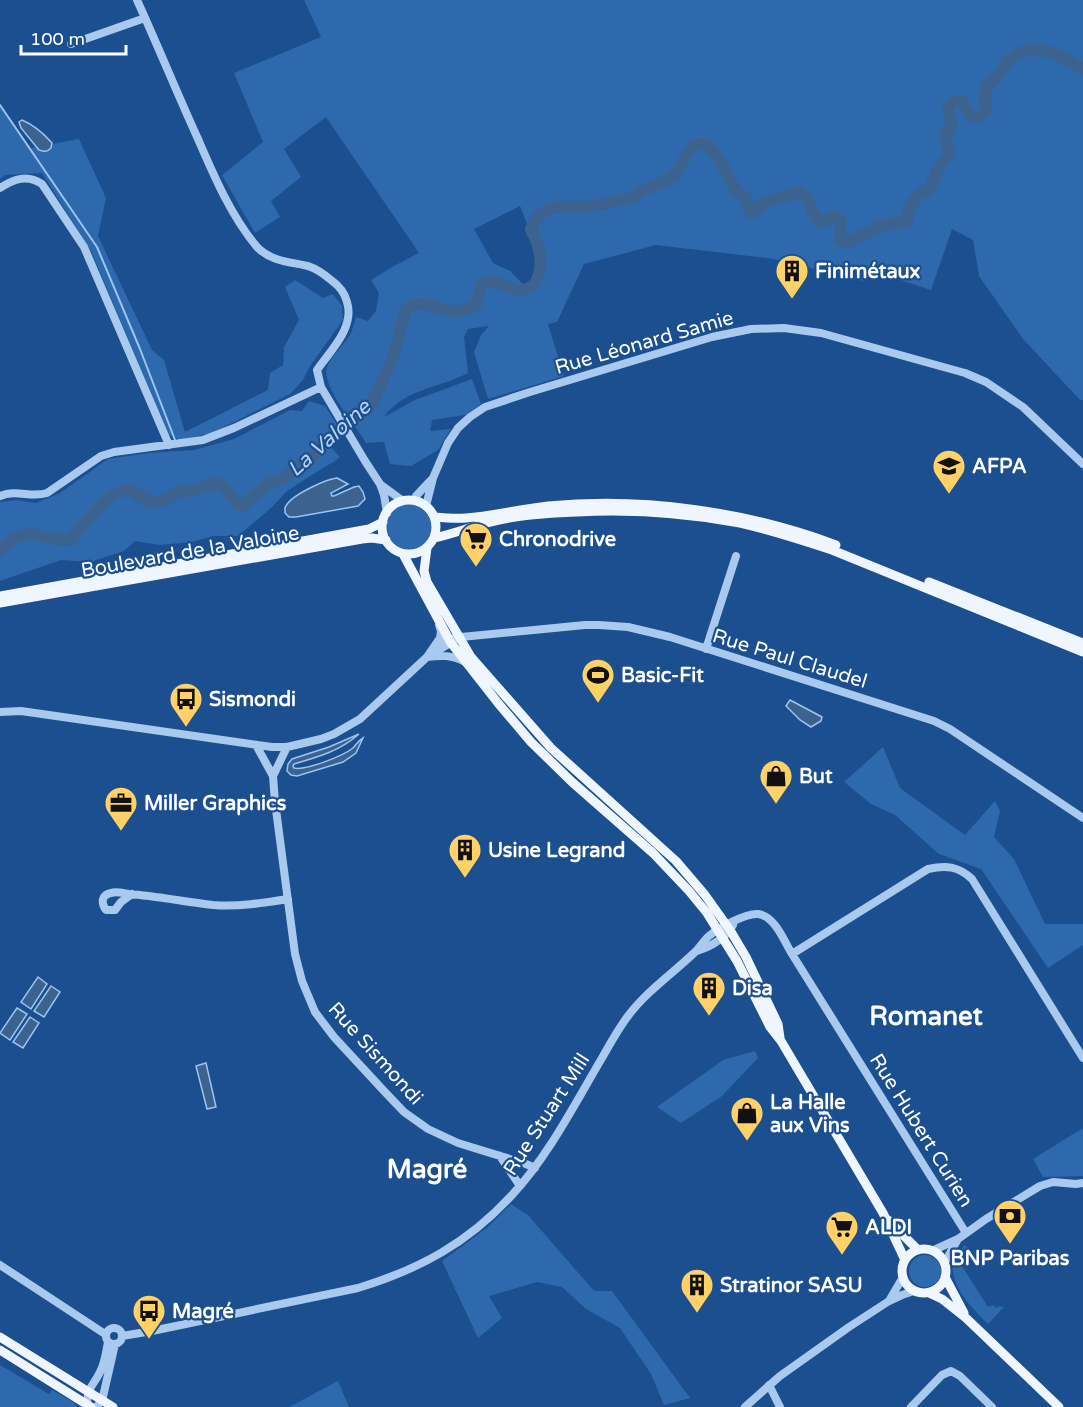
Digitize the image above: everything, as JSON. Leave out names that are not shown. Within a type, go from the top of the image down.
[{"type":"main road","points":[[427,548],[410,554],[403,554],[391,548],[383,531],[385,517],[395,504],[415,501],[426,506],[434,517],[436,527],[434,538],[427,548],[424,571],[453,640],[465,662],[531,742],[572,782],[653,853],[726,928]]},
{"type":"main road","points":[[434,517],[466,518],[548,506],[603,504],[683,508],[730,515],[797,531],[833,544],[1083,643]]},
{"type":"main road","points":[[434,538],[504,519],[549,513],[613,511],[667,513],[741,524],[832,550],[1083,652]]},
{"type":"main road","name":"Boulevard de la Valoine","points":[[0,596],[369,529],[385,517]]},
{"type":"main road","name":"Boulevard de la Valoine","points":[[0,603],[362,539],[386,540]]},
{"type":"main road","points":[[403,554],[435,615],[453,640],[471,657],[551,748],[676,861],[705,895],[746,957],[778,1024],[781,1041],[883,1213],[905,1260]]},
{"type":"main road","points":[[883,1213],[918,1250]]},
{"type":"main road","points":[[929,1293],[939,1287],[945,1277],[945,1262],[934,1250],[918,1250],[905,1260],[902,1272],[906,1283],[914,1291],[929,1293],[942,1299],[966,1318],[1059,1407]]},
{"type":"main road","points":[[945,1277],[966,1318]]},
{"type":"main road","points":[[0,1337],[88,1391],[94,1405]]},
{"type":"main road","points":[[0,1350],[94,1405],[113,1407]]},
{"type":"street","points":[[137,0],[217,182],[252,240],[259,249],[275,259],[309,267],[322,273],[337,285],[347,300],[349,315],[347,326],[317,370],[321,387],[380,484],[384,495],[385,517]]},
{"type":"street","points":[[71,44],[145,18]]},
{"type":"street","points":[[0,188],[12,180],[34,178],[42,184],[84,247],[169,445]]},
{"type":"street","name":"Rue Léonard Samie","points":[[433,478],[448,443],[458,428],[485,407],[540,388],[712,337],[766,328],[821,333],[965,373],[986,382],[1023,407],[1083,464]]},
{"type":"street","points":[[0,496],[11,492],[39,495],[47,493],[101,456],[114,452],[204,440],[321,387]]},
{"type":"street","points":[[415,501],[416,496],[433,478]]},
{"type":"street","points":[[426,506],[433,478]]},
{"type":"street","points":[[380,484],[403,501]]},
{"type":"street","points":[[706,649],[736,556]]},
{"type":"street","points":[[0,712],[21,711],[256,745],[286,747],[321,739],[360,719],[436,646],[441,631],[435,615]]},
{"type":"street","name":"Rue Paul Claudel","points":[[453,640],[585,625],[615,625],[639,629],[934,721],[950,729],[1083,818]]},
{"type":"street","points":[[436,646],[445,640],[453,640]]},
{"type":"street","points":[[427,657],[453,640]]},
{"type":"street","points":[[427,657],[444,655],[456,657],[465,662]]},
{"type":"street","name":"Rue Sismondi","points":[[256,745],[273,776],[295,954],[302,981],[315,1012],[334,1037],[404,1112],[428,1129],[458,1143],[535,1168]]},
{"type":"street","name":"Rue Sismondi","points":[[273,776],[286,747]]},
{"type":"street","points":[[792,954],[928,869],[940,866],[953,868],[964,872],[972,879],[1083,1058]]},
{"type":"street","points":[[132,894],[215,905],[254,904],[288,899]]},
{"type":"street","name":"Rue Hubert Curien","points":[[726,928],[745,916],[757,914],[773,922],[966,1233]]},
{"type":"street","name":"Rue Stuart Mill","points":[[122,1336],[338,1292],[388,1278],[429,1260],[458,1243],[488,1220],[535,1168],[627,1017],[656,985],[696,951],[711,946],[726,928]]},
{"type":"street","points":[[500,1156],[520,1186]]},
{"type":"street","points":[[934,1250],[958,1239],[1040,1186],[1053,1182],[1083,1183]]},
{"type":"street","points":[[945,1262],[958,1239]]},
{"type":"street","points":[[0,1265],[109,1340],[120,1341],[122,1336],[120,1330],[116,1327],[108,1329],[109,1340],[94,1405]]},
{"type":"street","points":[[889,1301],[903,1277]]},
{"type":"street","points":[[745,1407],[803,1359],[849,1327],[889,1301],[914,1291]]},
{"type":"street","points":[[94,1405],[88,1391],[100,1372],[109,1340]]},
{"type":"street","points":[[911,1407],[942,1375],[951,1371],[960,1376],[992,1407]]},
{"type":"street","points":[[769,1386],[780,1407]]},
{"type":"shaded area","points":[[304,0],[1083,0],[1083,400],[1080,400],[1023,339],[979,276],[973,240],[952,229],[931,290],[866,269],[863,281],[774,259],[656,245],[584,264],[557,322],[548,324],[564,376],[488,399],[474,352],[481,335],[489,326],[468,329],[464,337],[468,373],[401,400],[384,417],[415,400],[472,379],[481,404],[465,415],[432,420],[430,431],[451,429],[438,450],[411,466],[390,464],[384,442],[366,443],[333,393],[326,373],[330,361],[350,335],[356,317],[368,321],[376,311],[379,293],[371,280],[419,253],[326,117],[284,149],[301,177],[271,201],[280,217],[255,233],[222,175],[263,142],[234,73],[321,37]],"holes":[[[520,206],[545,268],[532,280],[523,284],[510,271],[493,263],[474,229]]]},
{"type":"shaded area","points":[[0,105],[31,148],[79,139],[106,198],[98,236],[152,350],[164,360],[185,432],[268,390],[270,373],[283,365],[284,347],[299,320],[285,287],[295,280],[323,298],[333,294],[342,306],[343,320],[310,366],[303,380],[290,394],[212,433],[180,440],[169,435],[91,251],[42,173],[5,175],[0,179]]},
{"type":"shaded area","points":[[22,120],[46,136],[52,143],[51,148],[46,151],[39,150],[21,128],[19,122]]},
{"type":"shaded area","points":[[309,401],[325,406],[338,426],[323,436],[340,457],[287,491],[238,536],[213,536],[192,542],[160,545],[135,541],[124,551],[90,562],[61,560],[0,581],[0,502],[16,500],[36,503],[60,493],[108,459],[148,453],[194,450],[234,439],[290,410],[302,411]]},
{"type":"shaded area","points":[[337,478],[348,484],[331,493],[332,496],[359,486],[365,499],[358,506],[296,517],[289,517],[285,513],[287,505],[297,495]]},
{"type":"shaded area","points":[[410,504],[426,511],[433,527],[426,543],[410,550],[394,543],[387,527],[394,511]]},
{"type":"shaded area","points":[[790,700],[822,717],[821,721],[811,727],[800,720],[786,706]]},
{"type":"shaded area","points":[[359,734],[336,749],[293,766],[294,768],[306,767],[333,759],[353,748],[363,738],[356,753],[343,762],[297,776],[287,771],[292,759]]},
{"type":"shaded area","points":[[883,747],[900,788],[965,835],[995,801],[1000,811],[994,837],[1014,859],[1045,924],[1083,924],[1083,945],[1048,968],[981,869],[939,854],[895,815],[871,804],[844,782]]},
{"type":"shaded area","points":[[38,977],[47,984],[31,1009],[21,1002]]},
{"type":"shaded area","points":[[51,986],[60,992],[44,1017],[34,1011]]},
{"type":"shaded area","points":[[17,1008],[27,1014],[10,1040],[0,1033]]},
{"type":"shaded area","points":[[30,1017],[39,1023],[23,1048],[13,1042]]},
{"type":"shaded area","points":[[755,1051],[758,1058],[722,1096],[681,1123],[657,1107],[723,1060]]},
{"type":"shaded area","points":[[206,1063],[216,1107],[207,1109],[196,1066]]},
{"type":"shaded area","points":[[1083,1128],[1083,1176],[1043,1177],[1033,1159]]},
{"type":"shaded area","points":[[511,1204],[528,1215],[594,1291],[612,1291],[690,1398],[664,1405],[651,1374],[620,1328],[586,1309],[562,1287],[537,1282],[489,1296],[502,1318],[478,1338],[442,1261],[488,1227]]},
{"type":"shaded area","points":[[965,1245],[969,1249],[964,1259],[966,1263],[962,1266],[988,1307],[993,1305],[996,1308],[1004,1307],[988,1324],[967,1301],[953,1274],[955,1253]]},
{"type":"shaded area","points":[[925,1255],[936,1260],[941,1271],[936,1282],[925,1287],[914,1282],[909,1271],[914,1260]]},
{"type":"shaded area","points":[[0,1365],[49,1394],[52,1390],[73,1402],[77,1407],[0,1407]]},
{"type":"shaded area","points":[[338,1381],[349,1407],[289,1407]]},
{"type":"waterway","name":"La Valoine","points":[[0,550],[13,539],[29,534],[71,540],[112,495],[129,489],[148,501],[163,501],[180,491],[192,491],[216,483],[226,489],[236,503],[242,506],[269,483],[281,480],[312,457],[336,432],[370,407],[392,360],[405,311],[418,304],[450,311],[471,308],[477,303],[480,286],[490,281],[517,290],[532,287],[539,276],[540,253],[531,229],[541,214],[554,208],[589,206],[634,197],[674,177],[695,144],[707,144],[719,159],[736,190],[745,197],[751,213],[768,201],[799,192],[807,198],[820,223],[835,216],[841,221],[840,241],[848,243],[880,226],[908,221],[908,213],[912,204],[920,194],[931,187],[936,173],[950,153],[945,136],[951,126],[948,106],[954,101],[962,101],[970,116],[979,117],[987,111],[986,87],[1000,74],[1010,59],[1019,53],[1038,50],[1057,55],[1083,70]]},
{"type":"waterway","points":[[0,105],[97,247],[175,440]]},
{"type":"place","name":"Finimétaux","points":[[792,300]]},
{"type":"place","name":"AFPA","points":[[949,495]]},
{"type":"place","name":"Chronodrive","points":[[476,568]]},
{"type":"place","name":"Basic-Fit","points":[[598,704]]},
{"type":"place","name":"Sismondi","points":[[186,728]]},
{"type":"place","name":"But","points":[[776,805]]},
{"type":"place","name":"Miller Graphics","points":[[121,832]]},
{"type":"place","name":"Usine Legrand","points":[[465,879]]},
{"type":"place","name":"Disa","points":[[709,1017]]},
{"type":"place","name":"La Halle aux Vins","points":[[747,1142]]},
{"type":"place","name":"BNP Paribas","points":[[1010,1245]]},
{"type":"place","name":"ALDI","points":[[842,1256]]},
{"type":"place","name":"Stratinor SASU","points":[[697,1314]]},
{"type":"place","name":"Magré","points":[[149,1340]]},
{"type":"district","name":"Romanet","points":[[926,1016]]},
{"type":"district","name":"Magré","points":[[427,1169]]}]
